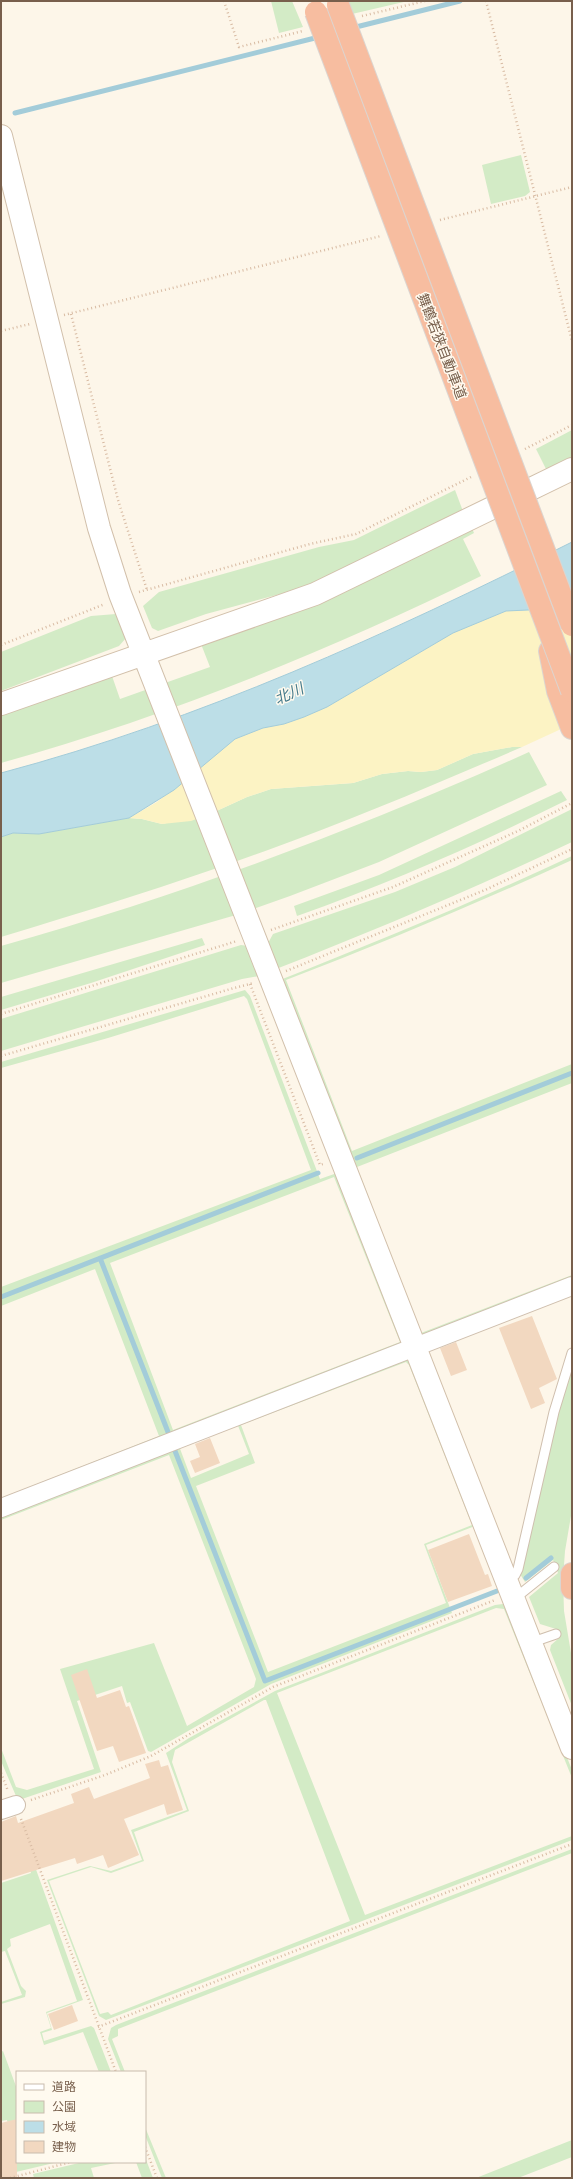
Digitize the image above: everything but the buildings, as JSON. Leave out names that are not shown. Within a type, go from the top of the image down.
[{"type":"highway","name":"舞鶴若狭自動車道","points":[[338,3],[572,625]]},
{"type":"highway","name":"舞鶴若狭自動車道","points":[[314,6],[572,691]]},
{"type":"highway","points":[[542,611],[558,691],[572,728]]},
{"type":"highway","points":[[563,1570],[572,1588]]},
{"type":"street","points":[[1,136],[99,528],[118,588],[572,1748]]},
{"type":"street","points":[[1,704],[147,662],[315,594],[572,469]]},
{"type":"street","points":[[1,1508],[572,1286]]},
{"type":"lane","points":[[510,1592],[518,1569],[554,1412],[572,1353]]},
{"type":"lane","points":[[510,1592],[563,1570]]},
{"type":"lane","points":[[530,1642],[556,1634]]},
{"type":"path","points":[[486,1],[572,341]]},
{"type":"path","points":[[436,221],[572,187]]},
{"type":"path","points":[[1,331],[385,235]]},
{"type":"path","points":[[71,314],[118,500],[147,590]]},
{"type":"path","points":[[522,451],[572,425]]},
{"type":"path","points":[[139,592],[310,544],[356,534],[473,476]]},
{"type":"path","points":[[1,645],[111,602]]},
{"type":"path","points":[[1,1014],[393,887],[496,841],[572,803]]},
{"type":"path","points":[[284,972],[485,890],[572,849]]},
{"type":"path","points":[[1,1056],[257,982]]},
{"type":"path","points":[[8,1808],[105,1775],[152,1756],[273,1687],[510,1592]]},
{"type":"path","points":[[1,1773],[8,1808],[116,2071]]},
{"type":"path","points":[[98,2027],[572,1844]]},
{"type":"path","points":[[146,2150],[157,2178]]},
{"type":"path","points":[[10,2178],[67,2163]]},
{"type":"green space","points":[[271,1],[292,1],[303,27],[279,33]]},
{"type":"green space","points":[[347,1],[408,1],[352,14]]},
{"type":"green space","points":[[521,155],[530,192],[525,196],[491,204],[482,165]]},
{"type":"green space","points":[[572,430],[572,462],[548,473],[536,449]]},
{"type":"green space","points":[[455,490],[464,514],[310,586],[206,614],[158,631],[152,628],[143,606],[159,592],[319,547],[354,540]]},
{"type":"green space","points":[[471,526],[474,533],[463,539],[481,576],[365,630],[246,680],[124,725],[1,763],[1,713],[112,676],[120,699],[210,667],[201,644]]},
{"type":"green space","points":[[116,614],[126,638],[119,646],[1,691],[1,652],[91,616]]},
{"type":"green space","points":[[512,747],[522,747],[396,800],[300,838],[169,884],[1,937],[1,837],[13,833],[39,834],[129,818],[142,819],[162,824],[210,814],[247,797],[271,789],[353,783],[382,774],[437,770],[473,754]]},
{"type":"green space","points":[[529,752],[547,785],[379,862],[236,915],[1,983],[1,946],[136,905],[269,859],[400,808]]},
{"type":"green space","points":[[561,791],[567,800],[500,832],[434,862],[297,916],[294,906],[379,875]]},
{"type":"green space","points":[[572,809],[572,842],[425,908],[276,969],[267,945],[273,934],[395,892],[455,867]]},
{"type":"green space","points":[[572,856],[572,860],[501,892],[358,952],[286,980],[352,1151],[572,1064],[572,1083],[357,1167],[421,1333],[572,1275],[572,1279],[422,1338],[280,980],[500,889]]},
{"type":"green space","points":[[202,938],[205,945],[91,983],[1,1010],[1,997]]},
{"type":"green space","points":[[241,945],[248,946],[259,976],[242,979],[1,1051],[1,1019]]},
{"type":"green space","points":[[245,990],[250,996],[320,1179],[337,1173],[403,1344],[1,1498],[159,1436],[95,1269],[1,1306],[1,1287],[311,1170],[247,999],[244,996],[108,1038],[1,1068],[1,1062]],"holes":[[[334,1177],[400,1342],[173,1430],[110,1263]]]},
{"type":"green space","points":[[409,1358],[475,1526],[426,1545],[452,1613],[271,1684],[151,1752],[148,1751],[130,1702],[127,1703],[122,1686],[77,1701],[101,1772],[22,1799],[16,1796],[1,1761],[1,1748],[16,1787],[27,1790],[94,1769],[60,1669],[154,1643],[187,1726],[254,1687],[256,1679],[169,1455],[1,1520],[1,1515],[179,1446],[191,1478],[249,1454],[237,1423]],"holes":[[[406,1362],[409,1365],[472,1525],[424,1544],[446,1603],[268,1672],[196,1486],[255,1463],[241,1425]]]},
{"type":"green space","points":[[572,1366],[572,1510],[565,1551],[563,1579],[564,1611],[572,1659],[572,1706],[550,1650],[551,1645],[559,1638],[556,1629],[540,1624],[529,1597],[558,1573],[553,1560],[525,1582],[520,1574],[558,1414]]},
{"type":"green space","points":[[495,1605],[507,1605],[572,1770],[572,1778],[504,1609],[496,1608],[277,1693],[365,1915],[572,1836],[572,1840],[106,2020],[99,2016],[47,1880],[90,1866],[111,1871],[142,1860],[131,1830],[187,1810],[166,1753],[189,1738],[275,1691]],"holes":[[[266,1700],[350,1921],[111,2015],[108,2012],[100,2014],[49,1881],[91,1867],[111,1873],[144,1861],[134,1832],[189,1811],[172,1762],[175,1750]]]},
{"type":"green space","points":[[572,1849],[572,1853],[118,2029],[118,2036],[112,2039],[125,2071],[121,2071],[108,2039],[111,2028]]},
{"type":"green space","points":[[29,1850],[83,2000],[47,2013],[52,2030],[42,2033],[44,2041],[91,2026],[94,2028],[111,2071],[99,2071],[83,2032],[44,2045],[40,2032],[51,2028],[46,2012],[77,2001],[50,1924],[10,1939],[11,1946],[7,1949],[21,1986],[26,1991],[25,1997],[1,2004],[1,2002],[22,1995],[5,1951],[1,1952],[1,1883],[31,1873],[25,1852]]},
{"type":"green space","points":[[3,2051],[16,2086],[16,2163],[54,2163],[16,2172],[13,2143],[7,2120],[1,2121],[1,2052]]},
{"type":"green space","points":[[146,2129],[166,2178],[162,2178],[146,2138]]},
{"type":"green space","points":[[572,2140],[572,2157],[518,2178],[476,2178]]},
{"type":"green space","points":[[146,2160],[153,2178],[142,2178],[136,2163],[146,2163]]},
{"type":"green space","points":[[79,2163],[115,2163],[91,2168],[94,2178],[34,2178],[33,2174]]},
{"type":"sand","points":[[572,608],[572,724],[522,747],[512,747],[473,754],[437,770],[382,774],[353,783],[271,789],[247,797],[191,821],[162,824],[142,819],[129,818],[157,802],[235,739],[263,728],[284,724],[327,707],[453,633],[506,611]]},
{"type":"water","name":"北川","points":[[572,542],[572,608],[506,611],[453,633],[327,707],[284,724],[263,728],[235,739],[174,790],[129,818],[39,834],[13,833],[1,837],[1,773],[75,752],[221,701],[363,642]]},
{"type":"waterway","points":[[352,28],[460,1]]},
{"type":"waterway","points":[[15,113],[319,37]]},
{"type":"waterway","points":[[357,1158],[572,1073]]},
{"type":"waterway","points":[[1,1297],[318,1173]]},
{"type":"waterway","points":[[100,1258],[168,1432]]},
{"type":"waterway","points":[[175,1451],[265,1681],[497,1591]]},
{"type":"waterway","points":[[526,1578],[551,1558]]}]
